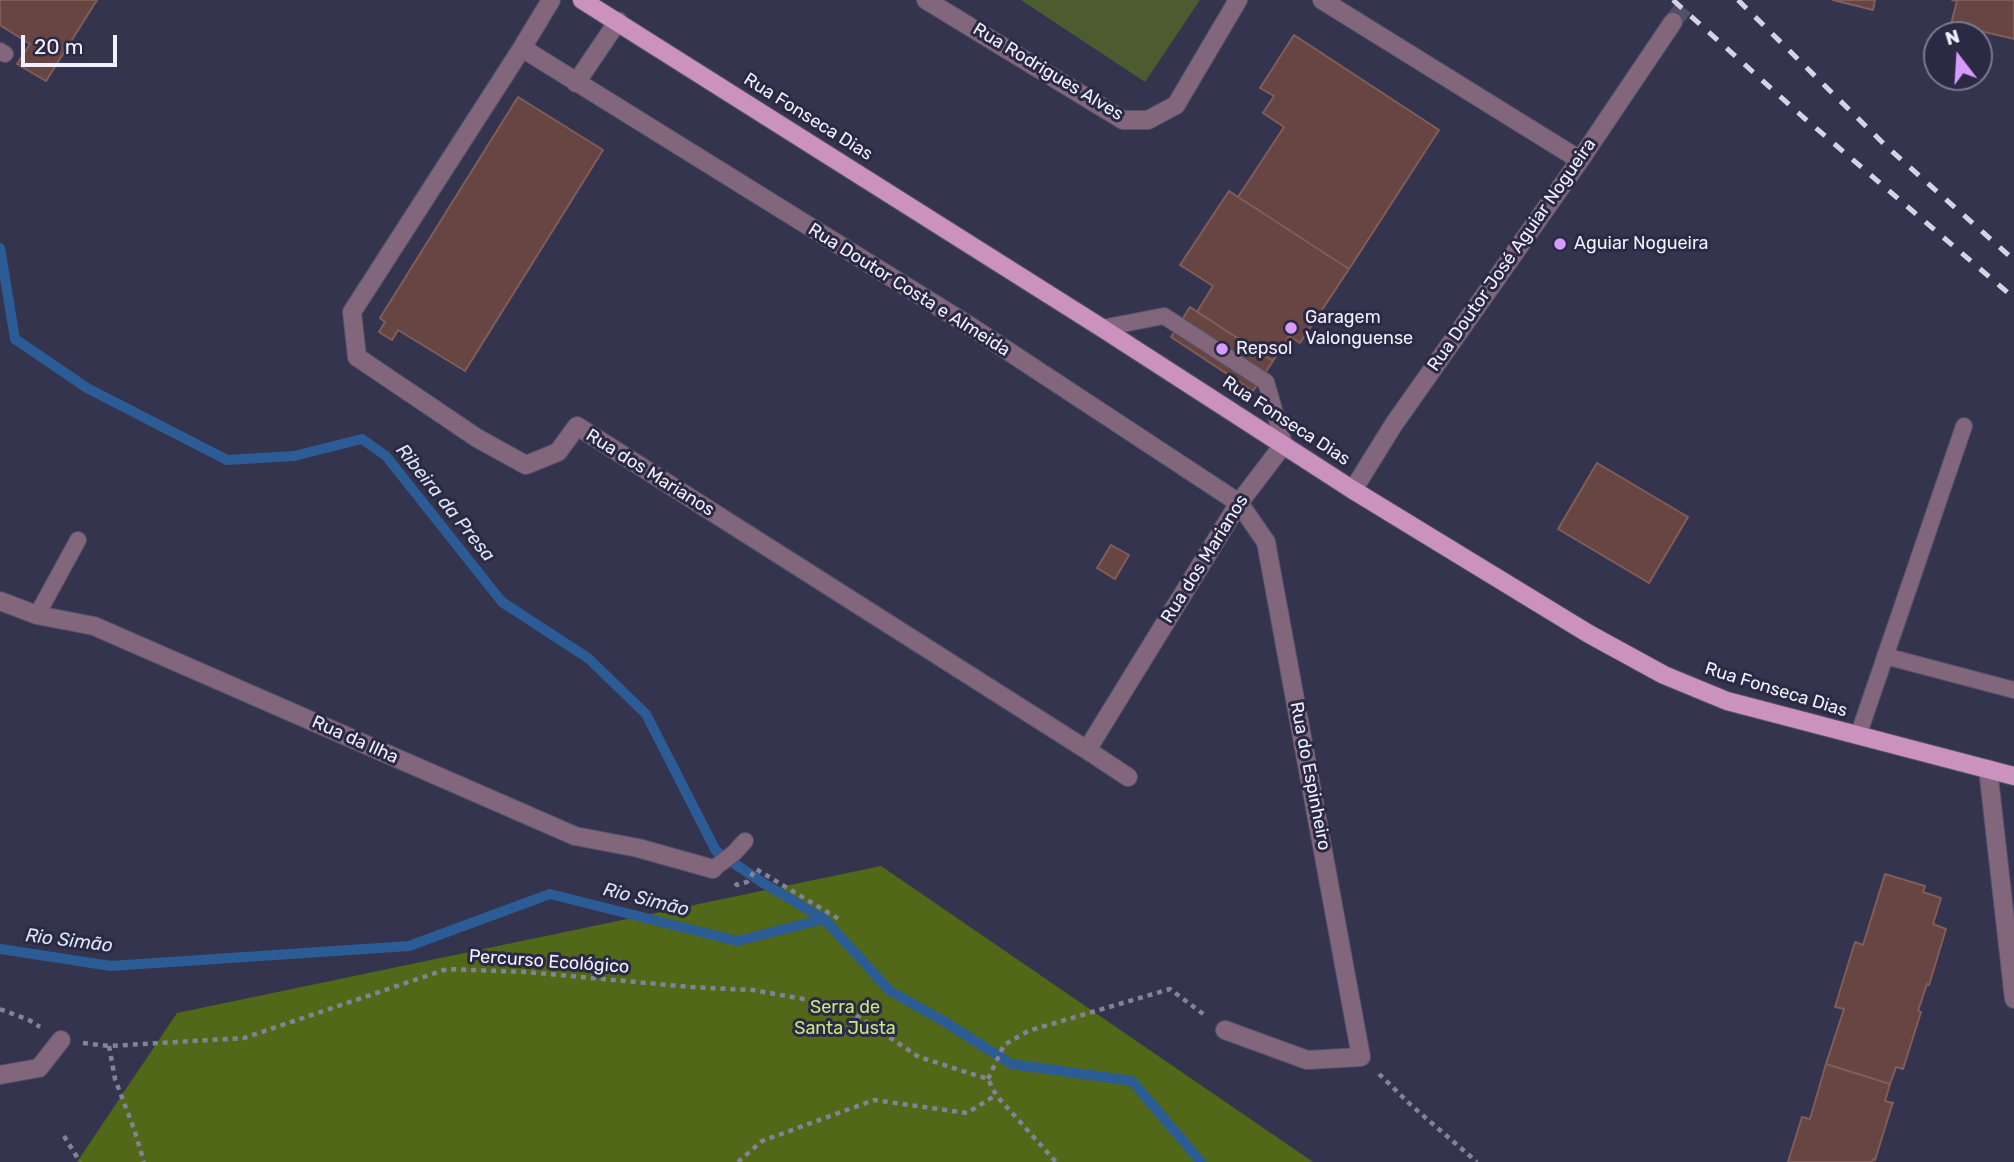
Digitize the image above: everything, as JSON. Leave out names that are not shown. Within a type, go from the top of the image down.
[{"type":"main road","name":"Rua Fonseca Dias","points":[[582,0],[1353,489],[1589,634],[1664,675],[1727,701],[2014,776]]},
{"type":"street","name":"Rua dos Marianos","points":[[551,0],[352,312],[357,357],[477,438],[526,465],[558,452],[577,426],[1128,778]]},
{"type":"street","name":"Rua Rodrigues Alves","points":[[926,0],[1123,120],[1147,121],[1176,105],[1238,0]]},
{"type":"street","points":[[1322,0],[1580,160]]},
{"type":"street","points":[[576,83],[618,21]]},
{"type":"street","name":"Rua Doutor José Aguiar Nogueira","points":[[1353,489],[1394,424],[1673,23]]},
{"type":"street","name":"Rua Doutor Costa e Almeida","points":[[522,48],[973,328],[1239,503]]},
{"type":"street","name":"Rua dos Marianos","points":[[1087,750],[1239,503],[1284,444]]},
{"type":"street","name":"Rua do Espinheiro","points":[[1239,503],[1266,542],[1361,1056]]},
{"type":"street","name":"Rua da Ilha","points":[[0,601],[37,615],[94,626],[575,836],[715,866]]},
{"type":"street","points":[[1989,769],[2014,999]]},
{"type":"street","points":[[1225,1030],[1307,1060],[1361,1056]]},
{"type":"street","points":[[0,1075],[39,1068],[61,1040]]},
{"type":"lane","points":[[1102,328],[1164,316],[1266,382],[1284,444]]},
{"type":"lane","points":[[1858,736],[1964,426]]},
{"type":"lane","points":[[37,615],[78,540]]},
{"type":"lane","points":[[1885,656],[2014,690]]},
{"type":"lane","points":[[715,866],[740,847]]},
{"type":"path","points":[[747,882],[756,869],[842,921]]},
{"type":"path","name":"Percurso Ecológico","points":[[0,1009],[29,1020],[61,1040],[110,1046],[244,1038],[446,969],[526,972],[752,990],[842,1006],[919,1057],[988,1079]]},
{"type":"path","points":[[1056,1162],[996,1095],[988,1079],[1004,1045],[1028,1031],[1170,989],[1225,1030]]},
{"type":"path","points":[[110,1046],[115,1079],[144,1162]]},
{"type":"path","points":[[1361,1056],[1412,1106],[1477,1162]]},
{"type":"path","points":[[737,1162],[762,1140],[874,1100],[967,1113],[996,1095]]},
{"type":"path","points":[[64,1136],[79,1162]]},
{"type":"green space","points":[[1021,0],[1200,0],[1145,82]]},
{"type":"green space","name":"Serra de Santa Justa","points":[[881,866],[1313,1162],[77,1162],[177,1013]]},
{"type":"building","points":[[0,0],[97,0],[46,81],[17,64],[30,44],[0,25]]},
{"type":"building","points":[[1833,0],[1875,0],[1873,10]]},
{"type":"building","points":[[1952,0],[2014,0],[2014,39],[1993,34],[1993,21],[1952,21],[1957,1]]},
{"type":"building","points":[[1294,35],[1439,130],[1349,269],[1238,197],[1284,127],[1263,113],[1274,96],[1260,88]]},
{"type":"building","points":[[518,97],[603,150],[465,371],[398,330],[392,340],[379,332],[385,322],[380,318]]},
{"type":"building","points":[[1229,191],[1349,269],[1300,343],[1289,336],[1273,361],[1197,312],[1213,286],[1180,265]]},
{"type":"building","name":"Repsol","points":[[1190,307],[1273,361],[1253,391],[1171,337]]},
{"type":"building","points":[[1597,463],[1688,517],[1649,583],[1558,529]]},
{"type":"building","points":[[1111,545],[1129,555],[1115,579],[1097,568]]},
{"type":"building","points":[[1885,874],[1925,886],[1923,892],[1941,898],[1933,924],[1946,929],[1918,1011],[1921,1012],[1903,1069],[1896,1067],[1890,1084],[1826,1064],[1844,1009],[1835,1007],[1855,942],[1863,945]]},
{"type":"building","points":[[1826,1064],[1890,1084],[1885,1101],[1893,1103],[1875,1160],[1872,1162],[1788,1162],[1802,1117],[1810,1119]]},
{"type":"waterway","name":"Ribeira da Presa","points":[[0,248],[15,339],[87,388],[227,460],[294,456],[362,439],[386,456],[502,602],[588,658],[646,714],[716,851],[824,919]]},
{"type":"waterway","name":"Rio Simão","points":[[0,949],[111,966],[409,946],[550,894],[737,941],[824,919],[890,991],[1011,1064],[1132,1081],[1201,1162]]},
{"type":"tunnel","points":[[1673,22],[1689,0]]},
{"type":"railway","points":[[1673,0],[1803,117],[2014,298]]},
{"type":"railway","points":[[1738,0],[1886,146],[2014,260]]},
{"type":"place","name":"Aguiar Nogueira","points":[[1560,244]]},
{"type":"place","name":"Garagem Valonguense","points":[[1291,328]]},
{"type":"place","name":"Repsol","points":[[1222,349]]}]
